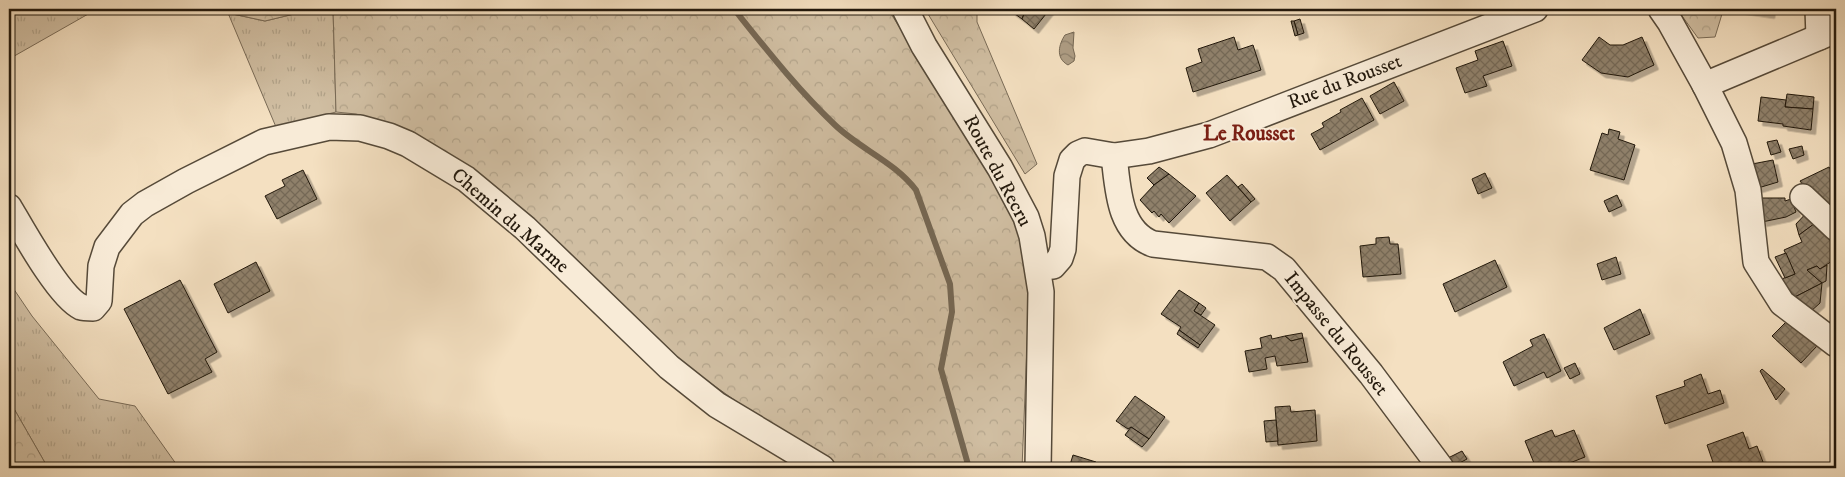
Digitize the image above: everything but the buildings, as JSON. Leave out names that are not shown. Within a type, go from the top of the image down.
[{"type":"street","name":"Route du Recru","points":[[905,9],[924,46],[1014,192],[1026,217],[1032,236],[1041,292],[1038,468]]},
{"type":"street","name":"Rue du Rousset","points":[[1038,267],[1053,266],[1060,258],[1063,249],[1066,176],[1072,160],[1078,154],[1085,151],[1114,156],[1149,151],[1210,135],[1535,9]]},
{"type":"street","points":[[1661,9],[1670,22],[1734,143],[1748,190],[1756,262],[1782,304],[1836,344]]},
{"type":"street","points":[[1704,85],[1828,34],[1818,9]]},
{"type":"street","name":"Chemin du Marme","points":[[9,207],[50,273],[72,300],[82,308],[92,308],[99,301],[101,266],[107,247],[132,214],[145,204],[264,142],[329,127],[360,128],[389,136],[432,156],[488,196],[525,228],[669,367],[718,405],[822,468]]},
{"type":"street","name":"Impasse du Rousset","points":[[1114,156],[1120,200],[1125,216],[1137,234],[1145,241],[1153,244],[1267,257],[1284,269],[1371,374],[1441,468]]},
{"type":"street","points":[[1803,196],[1836,228]]},
{"type":"green space","points":[[9,9],[97,9],[9,59]]},
{"type":"green space","points":[[226,9],[315,9],[265,21],[228,13]]},
{"type":"green space","points":[[315,9],[333,9],[336,112],[276,127],[228,13],[265,21]]},
{"type":"green space","points":[[333,9],[888,9],[1002,191],[1026,248],[1029,296],[1022,468],[840,468],[788,438],[678,360],[405,129],[356,114],[336,112]]},
{"type":"green space","points":[[925,9],[977,9],[977,22],[1037,164],[1025,174]]},
{"type":"green space","points":[[1677,9],[1720,9],[1722,14],[1715,37],[1698,38]]},
{"type":"green space","points":[[9,282],[32,316],[99,399],[135,406],[179,468],[48,468],[9,400]]},
{"type":"green space","points":[[9,400],[48,468],[9,468]]},
{"type":"water","points":[[1074,32],[1073,48],[1075,56],[1074,61],[1068,65],[1061,59],[1059,51],[1065,35]]},
{"type":"waterway","points":[[734,9],[821,112],[845,134],[898,171],[916,190],[950,284],[952,312],[941,369],[969,468]]},
{"type":"district","name":"Le Rousset","points":[[1249,134]]}]
